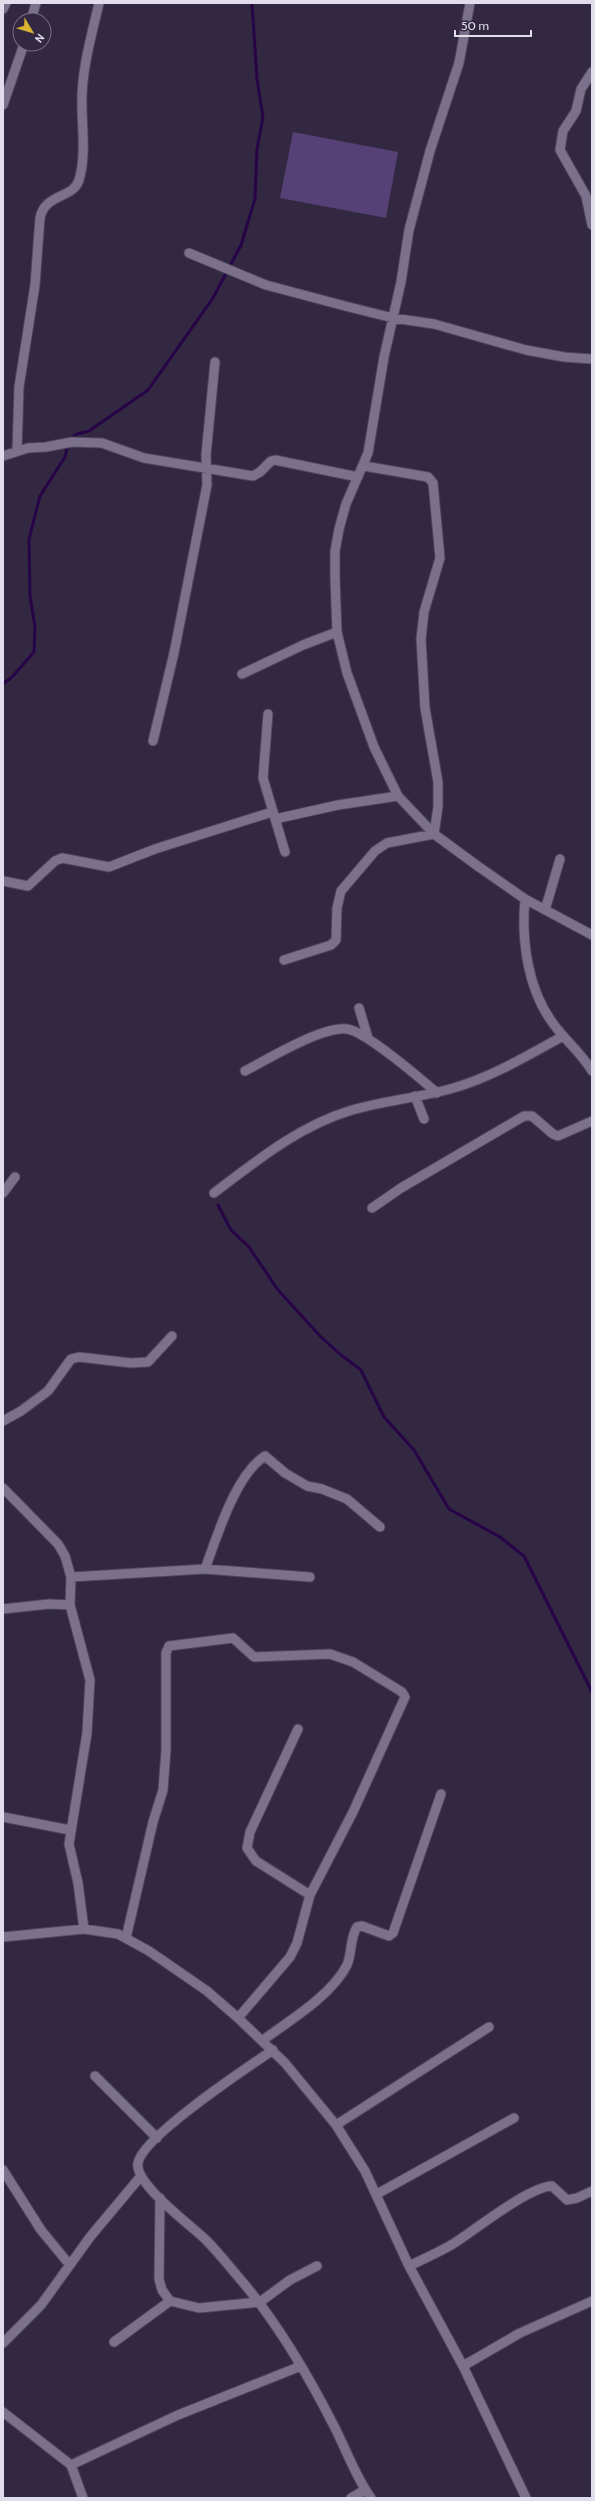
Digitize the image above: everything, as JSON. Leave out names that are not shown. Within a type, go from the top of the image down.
[{"type":"street","points":[[3,9],[6,3]]},
{"type":"street","points":[[17,451],[19,387],[35,286],[41,209],[46,203],[74,188],[79,182],[83,156],[82,95],[85,61],[99,3]]},
{"type":"street","points":[[470,3],[459,63],[430,151],[409,230],[401,282],[368,453],[364,466],[346,504],[335,551],[337,632],[347,673],[374,747],[398,796],[434,834],[525,899],[592,935]]},
{"type":"street","points":[[3,105],[21,52]]},
{"type":"street","points":[[592,72],[581,89],[574,116],[563,131],[560,150],[586,196],[592,225]]},
{"type":"street","points":[[188,253],[266,285],[393,318],[434,324],[526,350],[564,357],[592,359]]},
{"type":"street","points":[[153,741],[174,653],[207,485],[206,455],[215,362]]},
{"type":"street","points":[[3,456],[17,451],[62,443],[102,443],[144,458],[253,476],[260,472],[271,461],[275,460],[358,477]]},
{"type":"street","points":[[364,466],[428,477],[434,483],[440,558],[424,612],[421,639],[425,708],[438,782],[438,807],[434,834]]},
{"type":"street","points":[[242,674],[298,647],[337,632]]},
{"type":"street","points":[[268,714],[263,778],[285,852]]},
{"type":"street","points":[[3,882],[28,886],[55,861],[62,858],[109,867],[155,849],[274,815],[398,796]]},
{"type":"street","points":[[284,960],[331,945],[336,940],[337,908],[341,891],[381,846],[434,834]]},
{"type":"street","points":[[545,910],[560,860]]},
{"type":"street","points":[[525,899],[523,922],[528,962],[534,986],[545,1012],[563,1036],[586,1061],[592,1071]]},
{"type":"street","points":[[359,1008],[368,1038]]},
{"type":"street","points":[[245,1071],[322,1034],[345,1029],[368,1038],[437,1093]]},
{"type":"street","points":[[214,1192],[265,1155],[316,1124],[349,1111],[416,1096],[437,1093],[475,1080],[538,1052],[563,1036]]},
{"type":"street","points":[[416,1096],[424,1119]]},
{"type":"street","points":[[372,1208],[401,1188],[524,1116],[532,1116],[553,1134],[558,1136],[592,1121]]},
{"type":"street","points":[[3,1193],[14,1177]]},
{"type":"street","points":[[3,1421],[21,1411],[48,1391],[71,1359],[79,1357],[131,1363],[148,1362],[172,1336]]},
{"type":"street","points":[[205,1569],[240,1487],[256,1464],[265,1456],[285,1473],[307,1486],[322,1489],[347,1499],[380,1527]]},
{"type":"street","points":[[4,1490],[58,1544],[67,1561],[71,1577],[70,1605],[84,1654],[91,1692],[81,1781],[70,1830],[69,1851],[78,1883],[84,1929]]},
{"type":"street","points":[[71,1577],[205,1569],[310,1576]]},
{"type":"street","points":[[3,1609],[49,1604],[70,1605]]},
{"type":"street","points":[[126,1938],[153,1822],[163,1790],[166,1750],[166,1653],[172,1644],[233,1638],[254,1657],[330,1654],[353,1662],[404,1693],[405,1697],[354,1812],[310,1895],[296,1943],[290,1957],[238,2018]]},
{"type":"street","points":[[298,1729],[250,1832],[247,1848],[256,1862],[310,1895]]},
{"type":"street","points":[[263,2040],[315,2002],[339,1978],[347,1965],[356,1927],[362,1926],[389,1936],[393,1932],[441,1794]]},
{"type":"street","points":[[3,1817],[70,1830]]},
{"type":"street","points":[[3,1937],[84,1929],[106,1931],[126,1938],[149,1951],[207,1992],[273,2050],[336,2125],[377,2194],[409,2266],[463,2366],[526,2498]]},
{"type":"street","points":[[336,2125],[489,2027]]},
{"type":"street","points":[[273,2050],[208,2096],[157,2138],[138,2162],[141,2176],[160,2198],[207,2241],[260,2302],[301,2366],[340,2437],[365,2490],[371,2498]]},
{"type":"street","points":[[95,2076],[157,2138]]},
{"type":"street","points":[[377,2194],[514,2118]]},
{"type":"street","points":[[3,2170],[41,2230],[69,2264]]},
{"type":"street","points":[[3,2343],[41,2305],[69,2264],[141,2176]]},
{"type":"street","points":[[409,2266],[441,2251],[521,2198],[546,2187],[552,2186],[567,2200],[577,2198],[592,2191]]},
{"type":"street","points":[[160,2198],[159,2279],[162,2290],[170,2301],[198,2308],[260,2302],[290,2280],[317,2266]]},
{"type":"street","points":[[114,2342],[170,2301]]},
{"type":"street","points":[[463,2366],[520,2333],[592,2301]]},
{"type":"street","points":[[71,2465],[178,2415],[301,2366]]},
{"type":"street","points":[[3,2412],[71,2465],[83,2498]]},
{"type":"street","points":[[351,2498],[365,2490]]},
{"type":"shaded area","points":[[293,132],[398,152],[386,218],[280,198]]},
{"type":"waterway","points":[[70,439],[77,434],[89,431],[148,390],[213,298],[241,245],[255,199],[257,149],[263,117],[257,79],[252,3]]},
{"type":"waterway","points":[[3,684],[12,677],[34,652],[35,627],[30,596],[29,539],[40,496],[65,457],[68,445]]},
{"type":"waterway","points":[[218,1205],[231,1230],[249,1247],[278,1290],[321,1337],[361,1370],[384,1417],[414,1450],[449,1509],[500,1537],[524,1556],[592,1692]]}]
